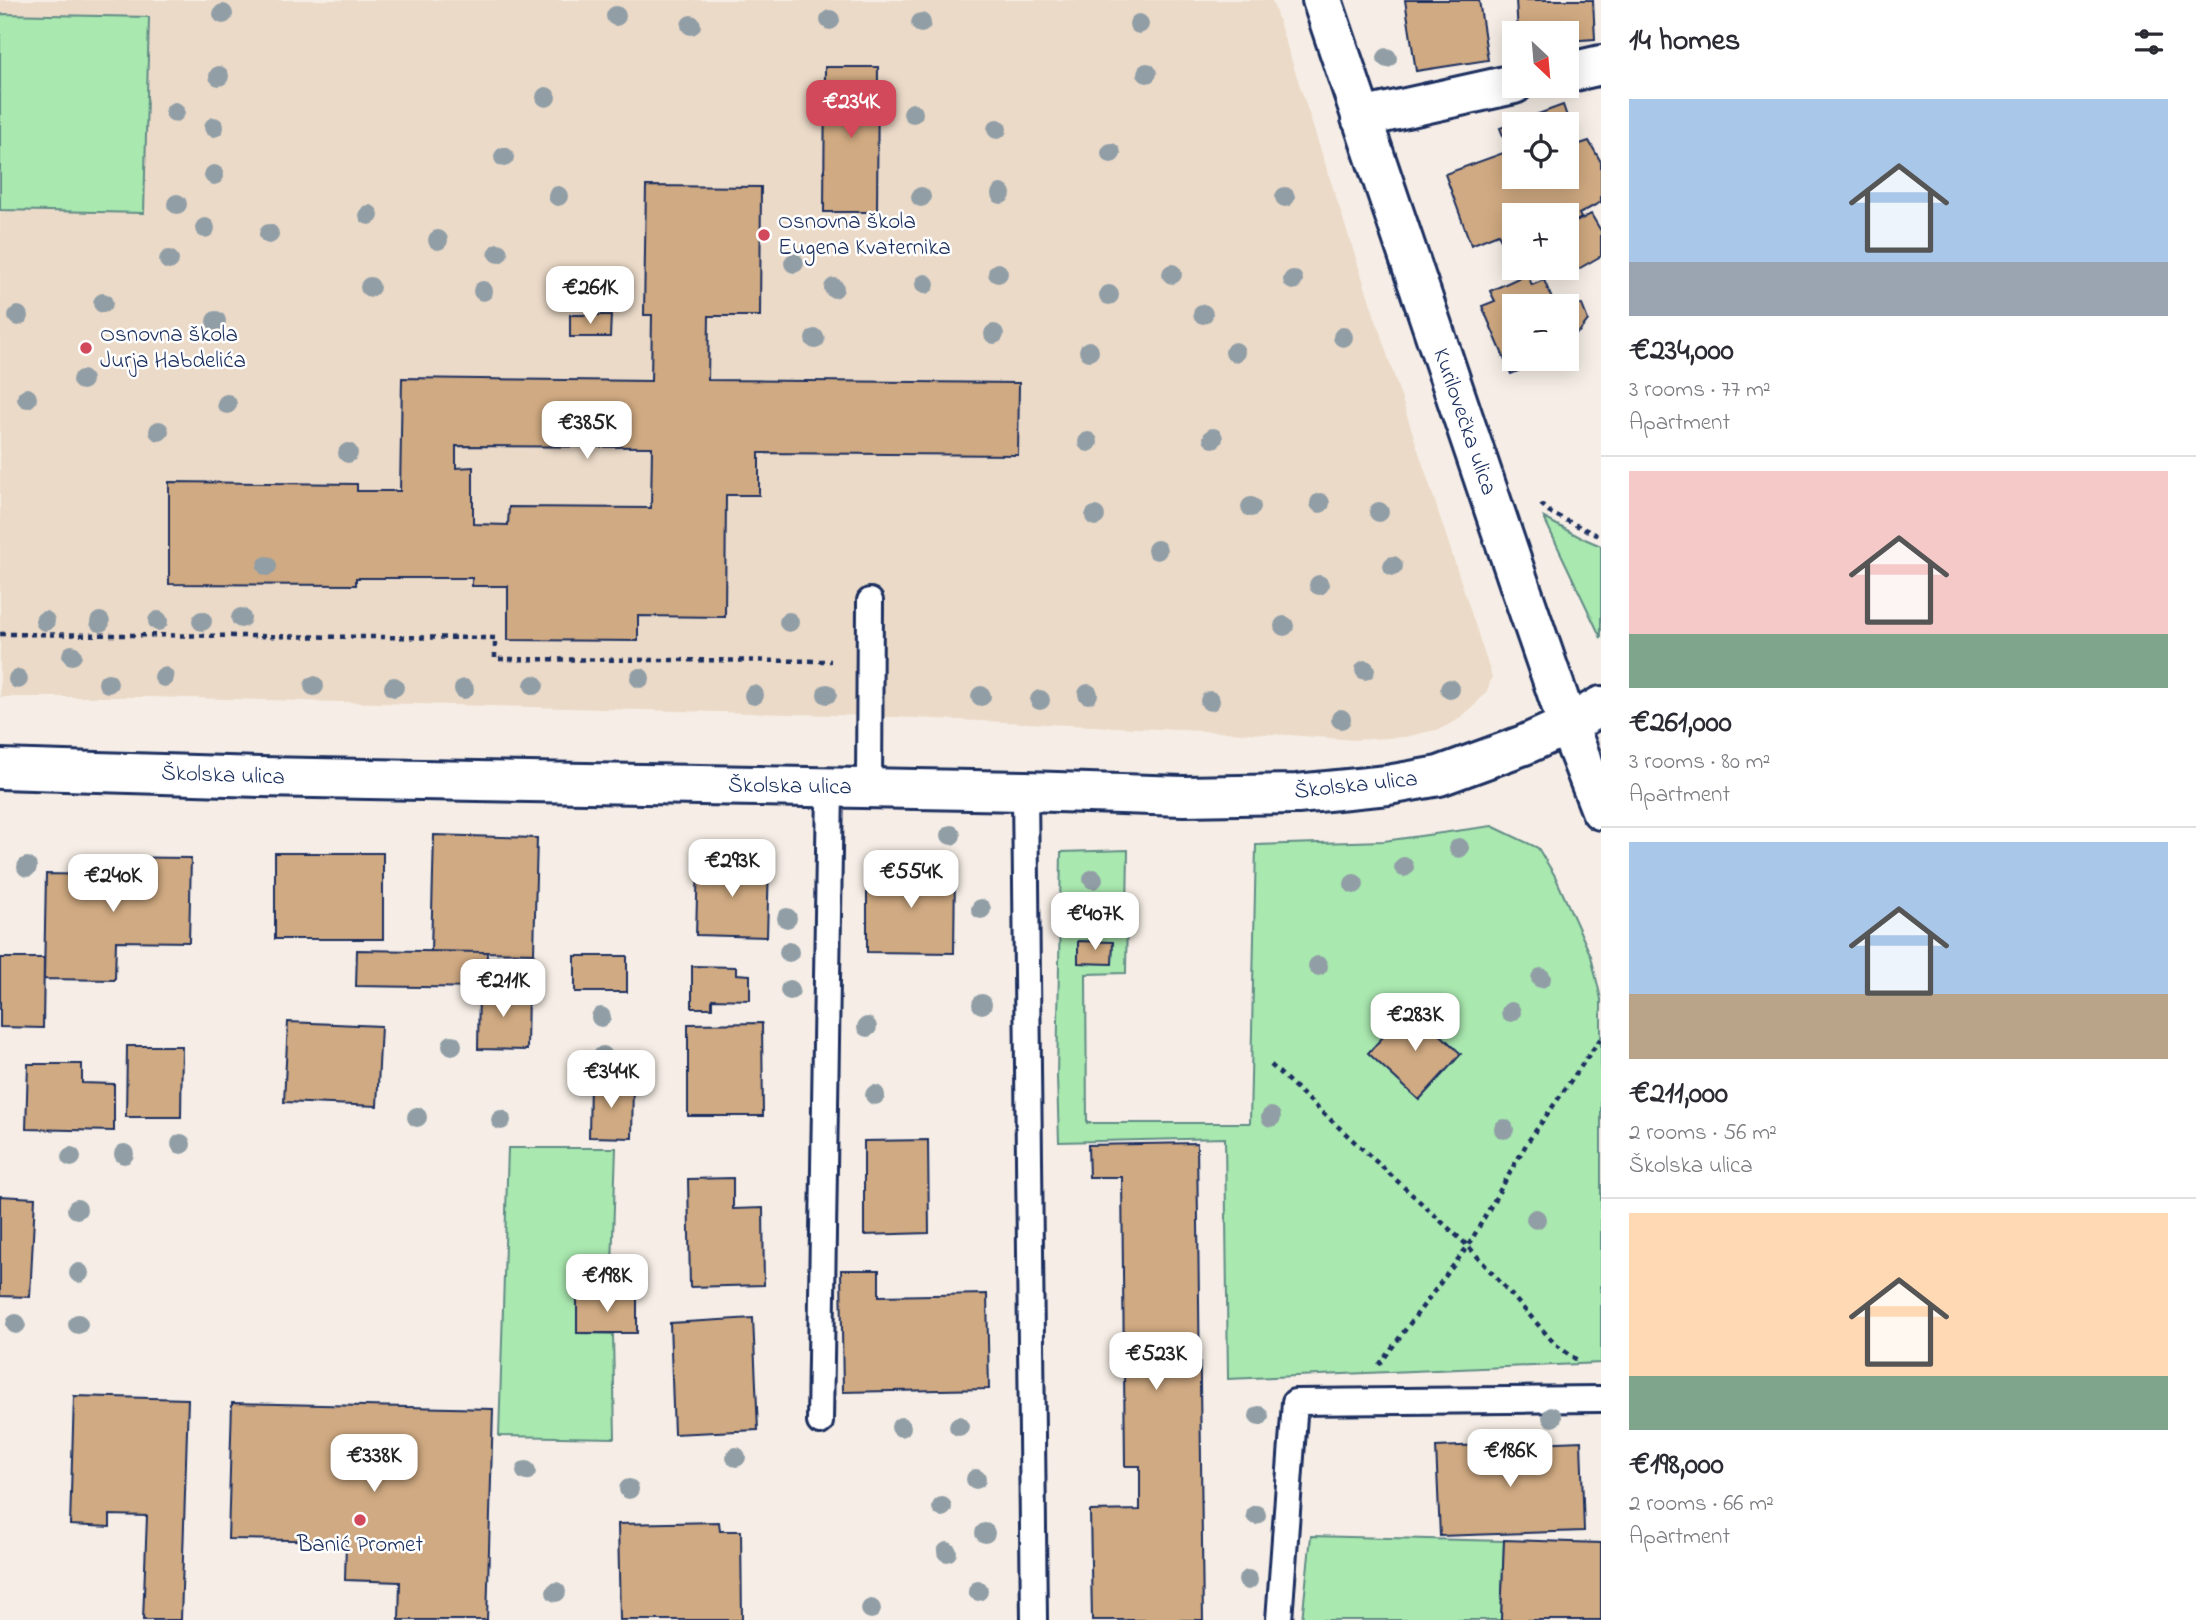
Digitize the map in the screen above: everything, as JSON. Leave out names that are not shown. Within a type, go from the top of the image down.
[{"type":"street","name":"Kurilovečka ulica","points":[[1322,0],[1568,725],[1601,810]]},
{"type":"street","points":[[1579,70],[1601,65]]},
{"type":"street","points":[[1361,118],[1502,88]]},
{"type":"street","points":[[1568,725],[1601,706]]},
{"type":"street","name":"Školska ulica","points":[[0,769],[261,777],[1197,796],[1297,794],[1388,785],[1440,776],[1524,745],[1568,725]]},
{"type":"lane","points":[[869,789],[870,601]]},
{"type":"lane","points":[[820,1422],[830,788]]},
{"type":"lane","points":[[1025,791],[1034,1620]]},
{"type":"lane","points":[[1279,1620],[1295,1402],[1601,1399]]},
{"type":"path","points":[[1533,498],[1551,513],[1601,537]]},
{"type":"path","points":[[0,634],[495,638],[495,659],[870,661]]},
{"type":"path","points":[[1352,1402],[1468,1246],[1527,1143],[1601,1038]]},
{"type":"path","points":[[1270,1065],[1468,1246],[1556,1345],[1571,1358],[1581,1362]]},
{"type":"shaded area","name":"Osnovna škola Eugena Kvaternika","points":[[0,0],[1272,0],[1492,677],[1487,691],[1456,721],[1440,729],[1405,737],[1355,740],[869,716],[150,697],[0,697]]},
{"type":"green space","points":[[0,14],[149,17],[144,213],[0,210]]},
{"type":"green space","points":[[1544,518],[1601,546],[1601,638]]},
{"type":"green space","points":[[1492,826],[1538,848],[1555,876],[1591,956],[1601,999],[1601,1363],[1228,1379],[1225,1138],[1059,1142],[1057,1077],[1061,852],[1128,850],[1126,973],[1086,974],[1087,1123],[1250,1123],[1256,845],[1384,841]]},
{"type":"green space","points":[[508,1148],[616,1148],[611,1296],[577,1296],[577,1333],[613,1334],[615,1438],[499,1436]]},
{"type":"green space","points":[[1311,1536],[1504,1541],[1501,1620],[1302,1620]]},
{"type":"building","points":[[1405,0],[1479,0],[1488,60],[1416,71]]},
{"type":"building","points":[[1516,0],[1593,0],[1595,39],[1579,40],[1579,21],[1517,21]]},
{"type":"building","points":[[825,67],[878,67],[877,212],[824,212]]},
{"type":"building","points":[[1563,105],[1565,112],[1544,112]]},
{"type":"building","points":[[1589,141],[1601,162],[1601,202],[1579,214],[1579,203],[1502,203],[1502,241],[1498,234],[1471,245],[1445,174],[1502,154],[1502,189],[1579,189],[1579,144]]},
{"type":"building","points":[[646,186],[761,187],[760,316],[709,316],[708,380],[1019,383],[1018,455],[759,453],[759,495],[726,495],[725,617],[638,616],[638,641],[508,640],[508,586],[472,586],[472,578],[356,578],[356,585],[169,584],[169,482],[357,484],[357,491],[400,491],[402,378],[651,381],[652,315],[644,315]],"holes":[[[456,446],[652,447],[651,508],[509,507],[508,525],[473,524],[473,467],[456,468]]]},
{"type":"building","points":[[1591,214],[1601,231],[1601,256],[1579,269],[1579,220]]},
{"type":"building","points":[[1514,280],[1530,280],[1532,285],[1544,280],[1550,294],[1502,294],[1502,353],[1482,306],[1495,301],[1490,291]]},
{"type":"building","points":[[1579,304],[1582,305],[1588,320],[1579,332]]},
{"type":"building","points":[[570,315],[611,315],[610,337],[570,337]]},
{"type":"building","points":[[434,835],[537,838],[534,953],[431,951]]},
{"type":"building","points":[[275,853],[383,853],[383,939],[275,939]]},
{"type":"building","points":[[100,857],[191,858],[189,942],[116,941],[115,980],[44,979],[46,874],[100,875]]},
{"type":"building","points":[[698,860],[769,863],[767,937],[696,935]]},
{"type":"building","points":[[867,868],[955,868],[954,953],[867,952]]},
{"type":"building","points":[[1078,941],[1113,942],[1112,964],[1078,963]]},
{"type":"building","points":[[357,950],[487,952],[486,988],[356,986]]},
{"type":"building","points":[[575,956],[627,956],[627,992],[575,992]]},
{"type":"building","points":[[0,958],[44,958],[43,1028],[0,1027]]},
{"type":"building","points":[[692,966],[736,967],[736,974],[750,975],[750,1000],[712,999],[712,1008],[692,1008]]},
{"type":"building","points":[[479,988],[528,989],[527,1050],[478,1049]]},
{"type":"building","points":[[1411,1007],[1461,1054],[1419,1100],[1368,1053]]},
{"type":"building","points":[[288,1022],[381,1026],[377,1106],[284,1102]]},
{"type":"building","points":[[762,1023],[763,1116],[688,1116],[688,1024]]},
{"type":"building","points":[[127,1046],[182,1046],[181,1117],[126,1117]]},
{"type":"building","points":[[28,1064],[82,1064],[82,1083],[114,1084],[114,1131],[26,1129]]},
{"type":"building","points":[[590,1082],[633,1083],[632,1138],[589,1137]]},
{"type":"building","points":[[928,1140],[929,1233],[864,1235],[864,1141]]},
{"type":"building","points":[[1197,1143],[1203,1620],[1092,1620],[1090,1511],[1140,1510],[1140,1466],[1125,1466],[1122,1177],[1089,1177],[1088,1145]]},
{"type":"building","points":[[733,1178],[733,1209],[763,1208],[764,1285],[690,1287],[688,1179]]},
{"type":"building","points":[[0,1196],[35,1198],[30,1297],[0,1296]]},
{"type":"building","points":[[841,1270],[879,1270],[879,1296],[987,1294],[989,1389],[843,1392]]},
{"type":"building","points":[[577,1296],[637,1296],[637,1333],[577,1333]]},
{"type":"building","points":[[753,1318],[758,1430],[674,1434],[670,1323]]},
{"type":"building","points":[[74,1396],[188,1399],[181,1620],[143,1620],[147,1516],[110,1515],[110,1527],[70,1525]]},
{"type":"building","points":[[232,1403],[493,1409],[487,1620],[399,1620],[400,1582],[345,1580],[346,1541],[228,1539]]},
{"type":"building","points":[[1581,1441],[1584,1531],[1440,1536],[1436,1447]]},
{"type":"building","points":[[719,1522],[720,1531],[741,1531],[742,1620],[620,1620],[618,1524]]},
{"type":"building","points":[[1504,1540],[1601,1543],[1601,1620],[1501,1620]]},
{"type":"place","name":"Osnovna škola Eugena Kvaternika","points":[[764,235]]},
{"type":"place","name":"Osnovna škola Jurja Habdelića","points":[[86,348]]},
{"type":"place","name":"Banić Promet","points":[[360,1520]]}]
